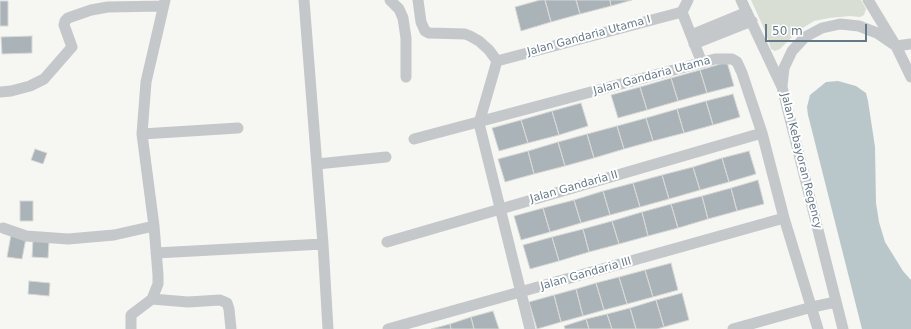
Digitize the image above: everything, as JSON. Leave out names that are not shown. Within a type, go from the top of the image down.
[{"type":"street","points":[[304,0],[328,329]]},
{"type":"street","points":[[390,0],[399,9],[404,18],[406,38],[406,77]]},
{"type":"street","points":[[418,0],[421,22],[425,31],[429,34],[465,34],[470,36],[489,50],[497,61],[479,123],[530,329]]},
{"type":"street","points":[[688,0],[682,12],[702,62]]},
{"type":"street","name":"Jalan Kebayoran Regency","points":[[741,0],[750,16],[782,87],[843,329]]},
{"type":"street","points":[[868,0],[907,61],[911,77]]},
{"type":"street","points":[[0,92],[30,86],[44,79],[72,47],[64,25],[68,18],[91,10],[108,7],[164,3],[146,82],[142,134],[154,226],[158,284],[152,299],[131,315],[131,329]]},
{"type":"street","name":"Jalan Gandaria Utama I","points":[[497,61],[682,12]]},
{"type":"street","points":[[693,40],[750,16]]},
{"type":"street","points":[[782,87],[784,68],[792,51],[805,37],[822,28],[840,24],[859,26],[877,33],[896,46],[911,44]]},
{"type":"street","name":"Jalan Gandaria Utama","points":[[414,139],[479,123],[702,62],[722,58],[732,59],[737,62],[742,73],[762,133],[784,218],[818,329]]},
{"type":"street","points":[[142,134],[238,128]]},
{"type":"street","name":"Jalan Gandaria II","points":[[387,242],[762,133]]},
{"type":"street","points":[[317,164],[386,157]]},
{"type":"street","name":"Jalan Gandaria III","points":[[388,329],[784,218]]},
{"type":"street","points":[[3,228],[26,236],[68,239],[114,235],[154,226]]},
{"type":"street","points":[[156,253],[323,244]]},
{"type":"street","points":[[152,299],[188,302],[220,300],[226,303],[231,329]]},
{"type":"street","points":[[733,329],[836,302]]},
{"type":"shaded area","points":[[751,0],[861,0],[866,9],[864,15],[860,17],[850,16],[814,21],[798,31],[780,49],[775,51],[771,49],[766,33]]},
{"type":"shaded area","points":[[838,81],[856,86],[866,93],[875,147],[876,203],[879,222],[885,242],[903,271],[911,280],[911,329],[862,329],[807,107],[810,95],[826,82]]},
{"type":"building","points":[[545,0],[551,22],[521,31],[515,7]]},
{"type":"building","points":[[545,0],[576,0],[580,14],[551,22]]},
{"type":"building","points":[[576,0],[610,0],[611,6],[580,14]]},
{"type":"building","points":[[610,0],[632,0],[611,6]]},
{"type":"building","points":[[0,1],[8,1],[8,26],[0,26]]},
{"type":"building","points":[[32,36],[32,53],[2,54],[1,37]]},
{"type":"building","points":[[727,62],[734,86],[707,93],[700,70]]},
{"type":"building","points":[[700,70],[707,93],[678,101],[671,78]]},
{"type":"building","points":[[671,78],[678,101],[647,110],[640,87]]},
{"type":"building","points":[[640,87],[647,110],[618,118],[611,95]]},
{"type":"building","points":[[733,94],[740,117],[713,125],[706,101]]},
{"type":"building","points":[[706,101],[713,125],[684,133],[677,109]]},
{"type":"building","points":[[581,103],[588,126],[559,135],[552,111]]},
{"type":"building","points":[[677,109],[684,133],[653,141],[646,118]]},
{"type":"building","points":[[552,111],[559,135],[528,143],[521,120]]},
{"type":"building","points":[[646,118],[653,141],[624,149],[617,126]]},
{"type":"building","points":[[521,120],[528,143],[499,151],[492,128]]},
{"type":"building","points":[[617,126],[624,149],[594,158],[587,134]]},
{"type":"building","points":[[587,134],[594,158],[565,166],[558,142]]},
{"type":"building","points":[[558,142],[565,166],[534,174],[528,151]]},
{"type":"building","points":[[35,149],[47,153],[43,164],[31,160]]},
{"type":"building","points":[[528,151],[534,174],[505,182],[498,159]]},
{"type":"building","points":[[749,151],[756,174],[729,182],[722,158]]},
{"type":"building","points":[[722,158],[729,182],[700,190],[693,167]]},
{"type":"building","points":[[693,167],[700,190],[669,199],[662,175]]},
{"type":"building","points":[[662,175],[669,199],[640,207],[633,183]]},
{"type":"building","points":[[758,180],[764,204],[737,211],[731,188]]},
{"type":"building","points":[[633,183],[640,207],[610,215],[603,191]]},
{"type":"building","points":[[731,188],[737,211],[708,219],[702,196]]},
{"type":"building","points":[[603,191],[610,215],[581,223],[574,200]]},
{"type":"building","points":[[702,196],[708,219],[678,228],[671,204]]},
{"type":"building","points":[[574,200],[581,223],[550,232],[543,208]]},
{"type":"building","points":[[20,201],[33,201],[33,221],[20,221]]},
{"type":"building","points":[[671,204],[678,228],[648,236],[642,212]]},
{"type":"building","points":[[543,208],[550,232],[521,240],[514,216]]},
{"type":"building","points":[[642,212],[648,236],[619,244],[612,221]]},
{"type":"building","points":[[612,221],[619,244],[589,252],[583,229]]},
{"type":"building","points":[[583,229],[589,252],[559,261],[552,237]]},
{"type":"building","points":[[11,235],[26,238],[22,259],[7,257]]},
{"type":"building","points":[[552,237],[559,261],[530,269],[523,245]]},
{"type":"building","points":[[33,240],[49,241],[48,258],[32,257]]},
{"type":"building","points":[[671,263],[678,290],[653,297],[645,270]]},
{"type":"building","points":[[645,270],[653,297],[627,304],[619,277]]},
{"type":"building","points":[[619,277],[627,304],[604,310],[596,283]]},
{"type":"building","points":[[29,281],[50,283],[49,296],[28,294]]},
{"type":"building","points":[[596,283],[604,310],[583,316],[576,289]]},
{"type":"building","points":[[576,289],[583,316],[561,322],[554,295]]},
{"type":"building","points":[[682,293],[689,320],[664,327],[656,300]]},
{"type":"building","points":[[554,295],[561,322],[537,329],[529,302]]},
{"type":"building","points":[[656,300],[664,327],[657,329],[636,329],[630,308]]},
{"type":"building","points":[[630,308],[636,329],[612,329],[607,314]]},
{"type":"building","points":[[493,311],[499,329],[474,329],[471,317]]},
{"type":"building","points":[[607,314],[612,329],[589,329],[586,319]]},
{"type":"building","points":[[471,317],[474,329],[451,329],[450,324]]},
{"type":"building","points":[[586,319],[589,329],[565,329],[564,326]]},
{"type":"building","points":[[450,324],[451,329],[431,329]]}]
